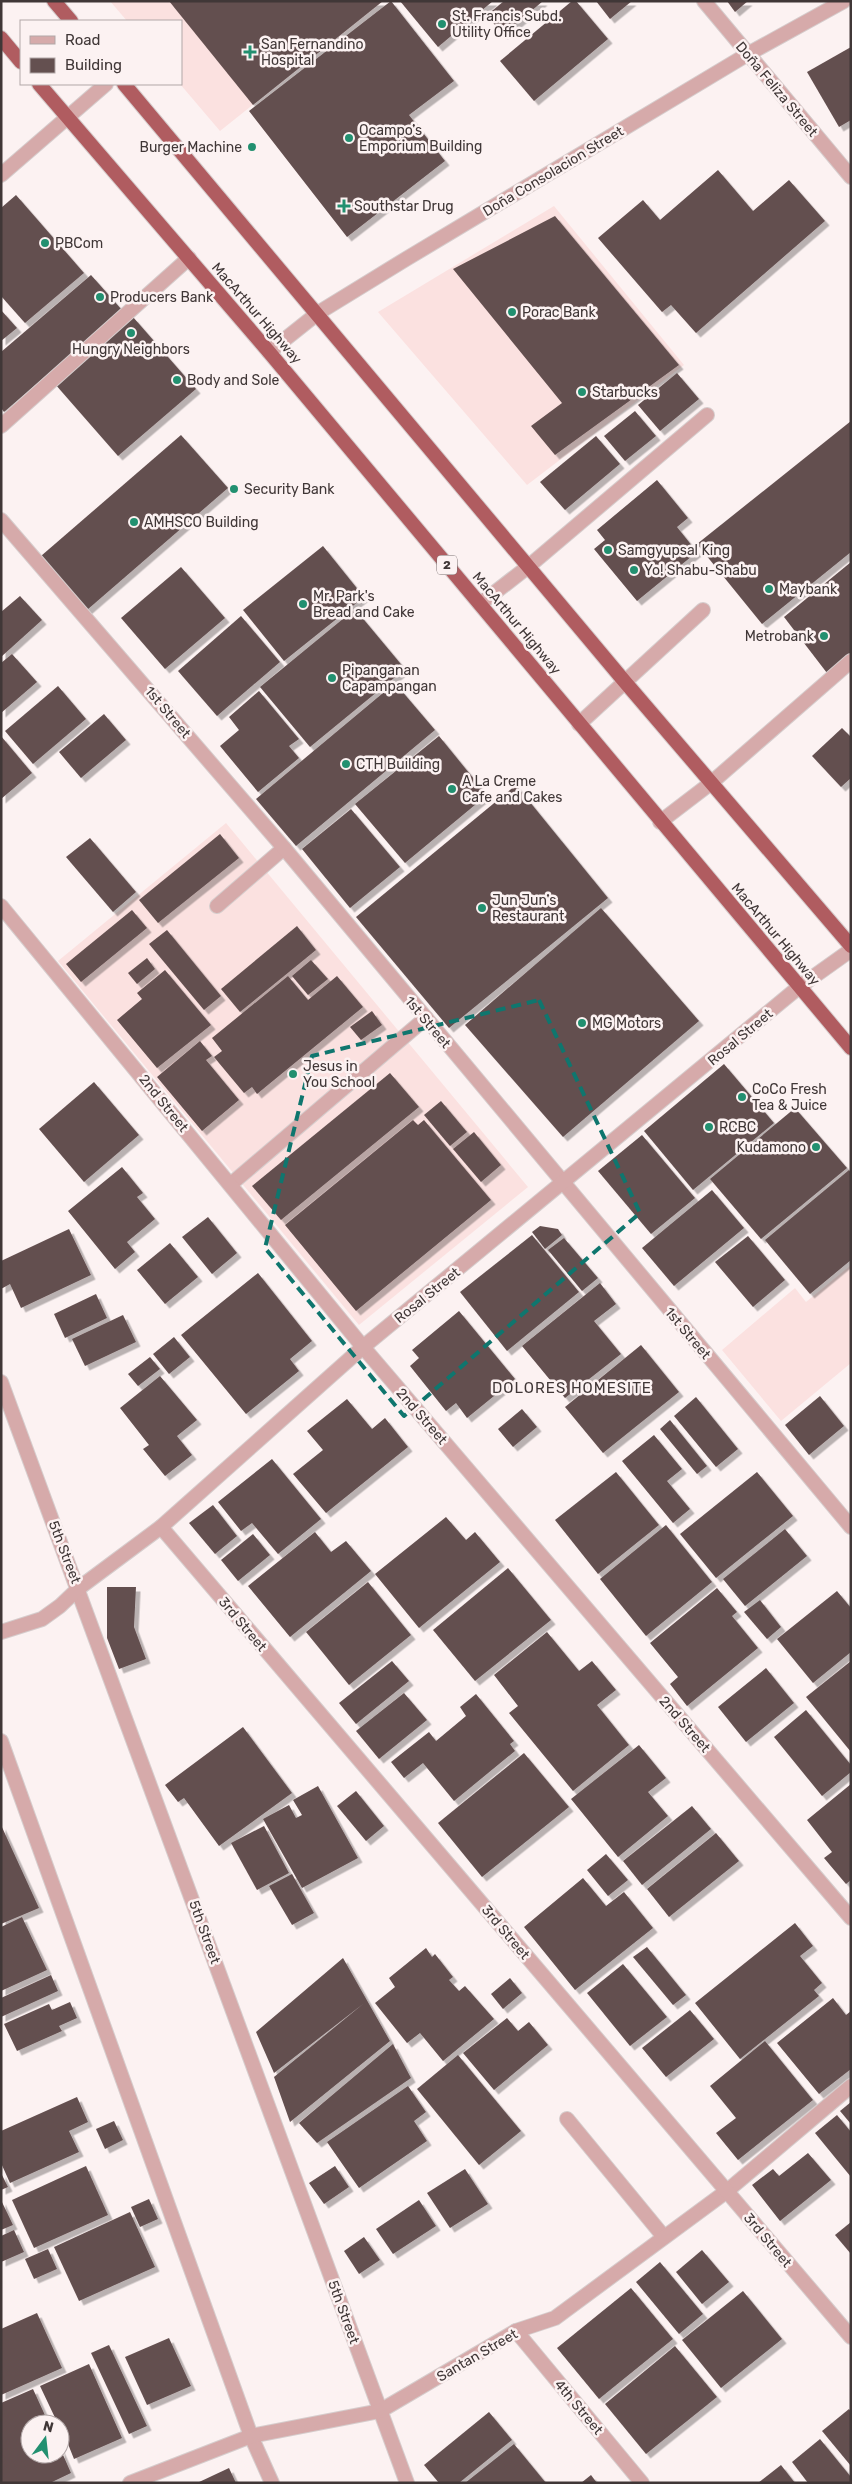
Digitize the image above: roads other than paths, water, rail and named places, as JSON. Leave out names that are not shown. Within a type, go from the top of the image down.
[{"type":"highway","points":[[54,1],[70,20]]},
{"type":"highway","points":[[1,38],[20,61]]},
{"type":"highway","name":"MacArthur Highway","points":[[40,85],[269,352],[660,822],[851,1048]]},
{"type":"highway","points":[[125,85],[318,313],[625,682],[851,948]]},
{"type":"street","name":"Doña Feliza Street","points":[[704,1],[851,177]]},
{"type":"street","name":"Doña Consolacion Street","points":[[269,352],[318,313],[748,54],[844,1]]},
{"type":"street","points":[[1,175],[66,116],[105,85]]},
{"type":"street","points":[[1,426],[189,258]]},
{"type":"street","points":[[480,604],[529,566],[707,415]]},
{"type":"street","name":"1st Street","points":[[1,520],[284,848],[851,1527]]},
{"type":"street","points":[[579,724],[703,610]]},
{"type":"street","points":[[660,822],[711,783],[851,661]]},
{"type":"street","points":[[217,906],[284,848]]},
{"type":"street","name":"2nd Street","points":[[1,906],[363,1347],[851,1918]]},
{"type":"street","name":"Rosal Street","points":[[1,1632],[42,1619],[60,1606],[79,1588],[160,1527],[363,1347],[799,988],[851,948]]},
{"type":"street","points":[[231,1184],[426,1018]]},
{"type":"street","name":"5th Street","points":[[1,1382],[79,1588],[407,2483]]},
{"type":"street","name":"3rd Street","points":[[160,1527],[851,2337]]},
{"type":"street","points":[[1,1741],[251,2436],[272,2483]]},
{"type":"street","name":"Santan Street","points":[[130,2483],[251,2436],[380,2411],[516,2331],[555,2318],[727,2191],[851,2086]]},
{"type":"street","points":[[567,2120],[664,2237]]},
{"type":"street","name":"4th Street","points":[[516,2331],[642,2483]]},
{"type":"place","name":"St. Francis Subd. Utility Office","points":[[442,24]]},
{"type":"place","name":"San Fernandino Hospital","points":[[250,52]]},
{"type":"place","name":"Ocampo's Emporium Building","points":[[349,138]]},
{"type":"place","name":"Burger Machine","points":[[252,147]]},
{"type":"place","name":"Southstar Drug","points":[[344,206]]},
{"type":"place","name":"PBCom","points":[[45,243]]},
{"type":"place","name":"Producers Bank","points":[[100,297]]},
{"type":"place","name":"Porac Bank","points":[[512,312]]},
{"type":"place","name":"Hungry Neighbors","points":[[131,333]]},
{"type":"place","name":"Body and Sole","points":[[177,380]]},
{"type":"place","name":"Starbucks","points":[[582,392]]},
{"type":"place","name":"Security Bank","points":[[234,489]]},
{"type":"place","name":"AMHSCO Building","points":[[134,522]]},
{"type":"place","name":"Samgyupsal King","points":[[608,550]]},
{"type":"place","name":"Yo! Shabu-Shabu","points":[[634,570]]},
{"type":"place","name":"Maybank","points":[[769,589]]},
{"type":"place","name":"Mr. Park's Bread and Cake","points":[[303,604]]},
{"type":"place","name":"Metrobank","points":[[824,636]]},
{"type":"place","name":"Pipanganan Capampangan","points":[[332,678]]},
{"type":"place","name":"CTH Building","points":[[346,764]]},
{"type":"place","name":"A La Creme Cafe and Cakes","points":[[452,789]]},
{"type":"place","name":"Jun Jun's Restaurant","points":[[482,908]]},
{"type":"place","name":"MG Motors","points":[[582,1023]]},
{"type":"place","name":"Jesus in You School","points":[[293,1074]]},
{"type":"place","name":"CoCo Fresh Tea & Juice","points":[[742,1097]]},
{"type":"place","name":"RCBC","points":[[709,1127]]},
{"type":"place","name":"Kudamono","points":[[816,1147]]},
{"type":"district","name":"DOLORES HOMESITE","points":[[572,1388]]}]
